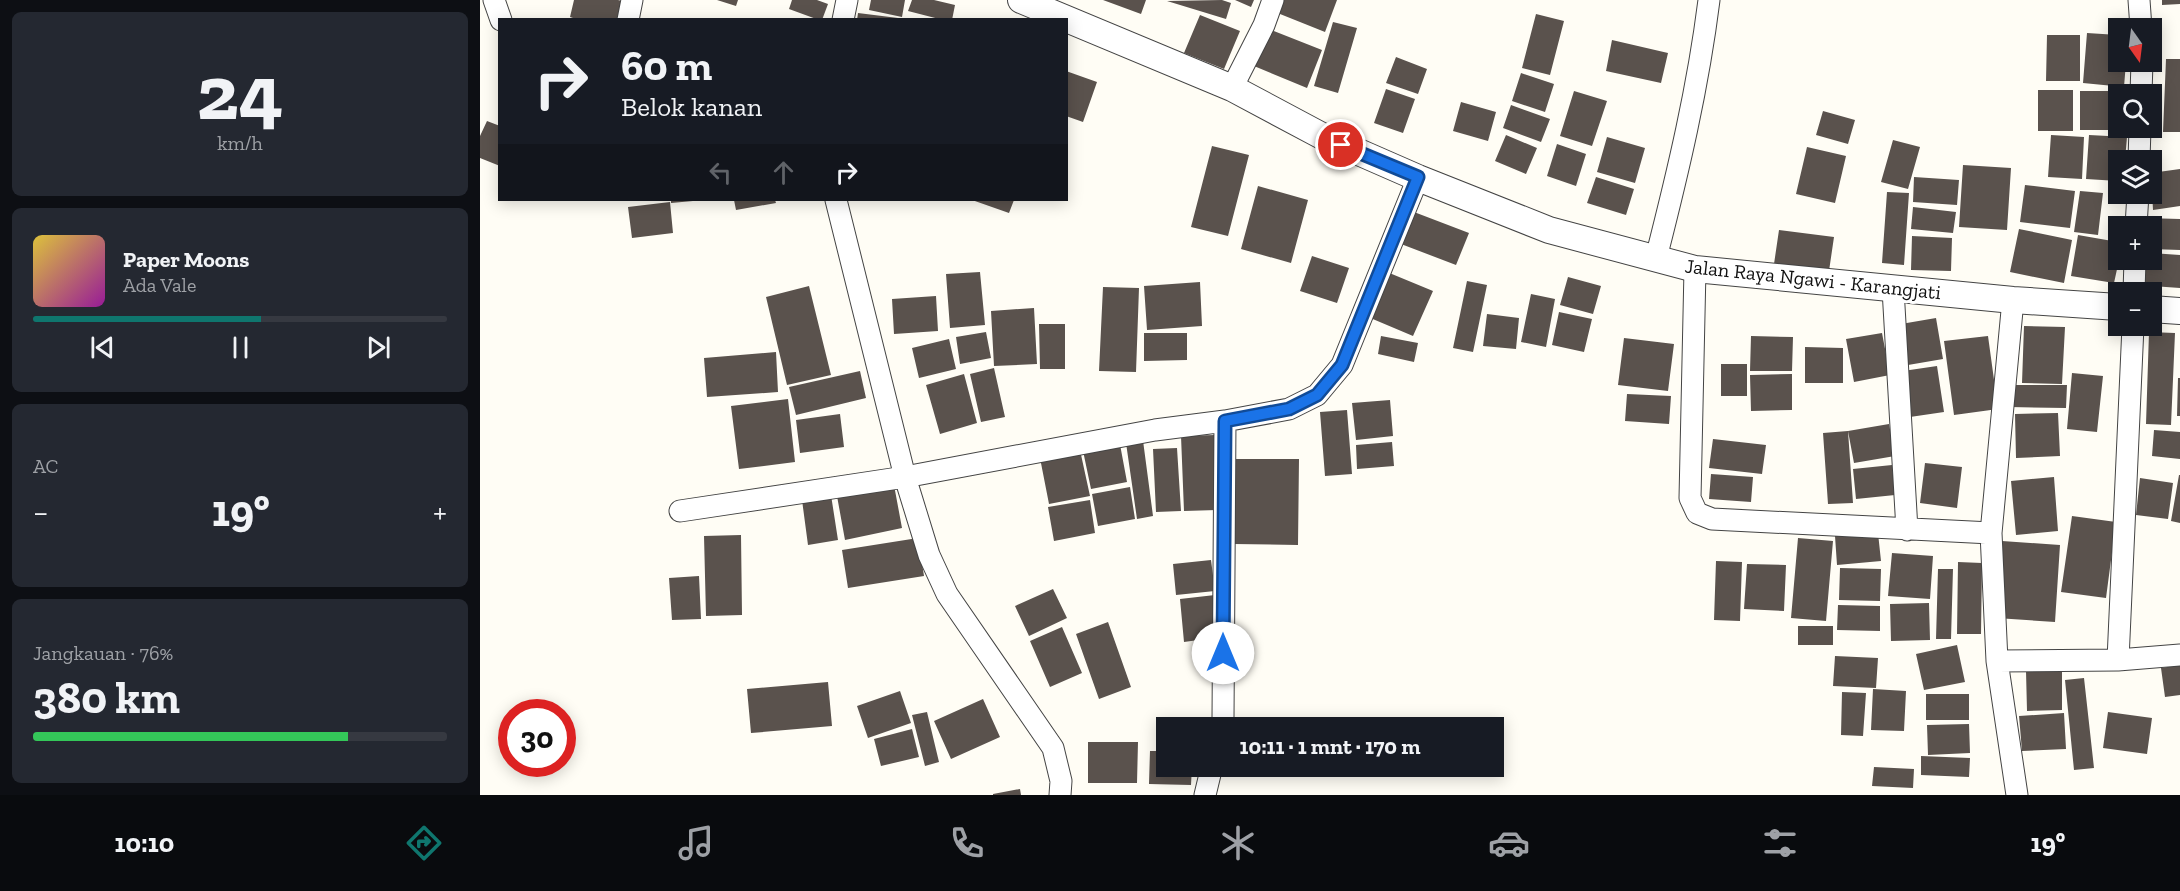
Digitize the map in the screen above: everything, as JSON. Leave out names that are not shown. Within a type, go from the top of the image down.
[{"type":"street","points":[[494,0],[500,18]]},
{"type":"street","points":[[628,18],[632,0]]},
{"type":"street","points":[[843,18],[847,0]]},
{"type":"street","name":"Jalan Raya Ngawi - Karangjati","points":[[1021,0],[1064,18]]},
{"type":"street","points":[[1232,88],[1264,25],[1273,0]]},
{"type":"street","points":[[1656,258],[1683,151],[1701,64],[1709,0]]},
{"type":"street","points":[[2139,0],[2140,18]]},
{"type":"street","name":"Jalan Raya Ngawi - Karangjati","points":[[1068,20],[1232,88],[1322,136],[1549,230],[1695,269],[2013,300],[2108,306]]},
{"type":"street","points":[[680,511],[905,477],[1155,430],[1225,421],[1289,409],[1317,395],[1342,365],[1418,177]]},
{"type":"street","points":[[836,201],[905,477],[929,555],[947,594],[1053,748],[1061,781],[1060,795]]},
{"type":"street","points":[[1695,269],[1690,498],[1697,513],[1712,519],[1991,533]]},
{"type":"street","points":[[1893,289],[1907,530]]},
{"type":"street","points":[[2013,300],[1991,533],[1997,661],[2017,795]]},
{"type":"street","points":[[2162,310],[2180,311]]},
{"type":"street","points":[[2118,660],[2133,336]]},
{"type":"street","points":[[1223,717],[1225,421]]},
{"type":"street","points":[[1997,661],[2118,660],[2180,655]]},
{"type":"street","points":[[1205,795],[1209,777]]},
{"type":"building","points":[[574,0],[622,1],[618,18],[570,17]]},
{"type":"building","points":[[717,0],[738,0],[736,6]]},
{"type":"building","points":[[792,0],[817,0],[828,4],[823,18],[814,18],[789,9]]},
{"type":"building","points":[[871,0],[905,0],[902,17],[869,10]]},
{"type":"building","points":[[912,0],[934,0],[955,5],[952,18],[935,18],[908,11]]},
{"type":"building","points":[[1103,0],[1146,0],[1141,14]]},
{"type":"building","points":[[1222,0],[1231,3],[1226,19],[1167,1]]},
{"type":"building","points":[[1235,0],[1254,0],[1251,7]]},
{"type":"building","points":[[1280,0],[1337,0],[1325,32],[1275,12]]},
{"type":"building","points":[[2162,0],[2180,0],[2180,4],[2162,5]]},
{"type":"building","points":[[858,13],[898,18],[857,18]]},
{"type":"building","points":[[1536,14],[1564,21],[1550,75],[1522,68]]},
{"type":"building","points":[[1200,15],[1240,31],[1224,69],[1184,53]]},
{"type":"building","points":[[1333,22],[1357,28],[1338,93],[1314,86]]},
{"type":"building","points":[[1269,29],[1322,50],[1307,88],[1254,66]]},
{"type":"building","points":[[2087,33],[2108,34],[2108,72],[2125,72],[2124,84],[2108,85],[2083,83]]},
{"type":"building","points":[[2047,35],[2080,35],[2080,81],[2046,81]]},
{"type":"building","points":[[1612,40],[1668,53],[1661,83],[1606,71]]},
{"type":"building","points":[[1396,57],[1427,69],[1418,94],[1386,83]]},
{"type":"building","points":[[2166,59],[2180,59],[2180,132],[2163,132]]},
{"type":"building","points":[[1068,72],[1097,82],[1083,122],[1068,117]]},
{"type":"building","points":[[1521,73],[1554,84],[1545,112],[1512,101]]},
{"type":"building","points":[[1386,89],[1415,99],[1403,133],[1374,123]]},
{"type":"building","points":[[2038,90],[2073,90],[2073,131],[2038,131]]},
{"type":"building","points":[[1574,91],[1607,101],[1592,146],[1560,136]]},
{"type":"building","points":[[2080,91],[2108,91],[2108,130],[2080,130]]},
{"type":"building","points":[[1461,102],[1496,112],[1488,141],[1453,131]]},
{"type":"building","points":[[1511,105],[1550,119],[1541,142],[1503,128]]},
{"type":"building","points":[[1823,111],[1855,120],[1848,144],[1816,135]]},
{"type":"building","points":[[487,121],[498,125],[498,165],[480,158],[480,136]]},
{"type":"building","points":[[1506,135],[1537,148],[1526,174],[1495,161]]},
{"type":"building","points":[[2051,135],[2084,137],[2082,179],[2048,177]]},
{"type":"building","points":[[2089,135],[2127,138],[2126,150],[2108,150],[2108,180],[2086,179]]},
{"type":"building","points":[[1607,137],[1645,148],[1635,183],[1597,172]]},
{"type":"building","points":[[1893,140],[1920,147],[1908,189],[1881,182]]},
{"type":"building","points":[[1557,144],[1586,154],[1576,186],[1547,176]]},
{"type":"building","points":[[1212,146],[1249,155],[1228,236],[1191,227]]},
{"type":"building","points":[[1807,147],[1846,156],[1835,203],[1796,194]]},
{"type":"building","points":[[1963,165],[2011,168],[2007,230],[1959,227]]},
{"type":"building","points":[[2180,169],[2180,206],[2153,210],[2153,204],[2162,204],[2162,171]]},
{"type":"building","points":[[1596,177],[1634,189],[1626,215],[1587,203]]},
{"type":"building","points":[[1914,177],[1959,180],[1957,205],[1913,202]]},
{"type":"building","points":[[2025,185],[2075,191],[2070,228],[2020,222]]},
{"type":"building","points":[[1258,186],[1308,200],[1291,263],[1241,249]]},
{"type":"building","points":[[2080,191],[2103,193],[2098,235],[2074,232]]},
{"type":"building","points":[[1887,192],[1909,193],[1904,265],[1882,263]]},
{"type":"building","points":[[734,201],[775,201],[776,203],[736,210]]},
{"type":"building","points":[[975,201],[1014,201],[1009,213]]},
{"type":"building","points":[[670,202],[673,233],[632,238],[628,207]]},
{"type":"building","points":[[1913,207],[1956,212],[1953,233],[1911,229]]},
{"type":"building","points":[[1414,212],[1469,233],[1456,265],[1401,244]]},
{"type":"building","points":[[2162,218],[2180,219],[2180,250],[2162,249]]},
{"type":"building","points":[[2019,229],[2072,240],[2064,283],[2010,272]]},
{"type":"building","points":[[1779,230],[1834,237],[1829,271],[1774,264]]},
{"type":"building","points":[[2078,235],[2108,240],[2108,270],[2117,270],[2114,282],[2071,276]]},
{"type":"building","points":[[1912,236],[1952,238],[1951,271],[1911,270]]},
{"type":"building","points":[[2162,254],[2180,255],[2180,288],[2162,287],[2162,282],[2138,282],[2139,270],[2162,270]]},
{"type":"building","points":[[1312,256],[1349,268],[1337,303],[1300,291]]},
{"type":"building","points":[[980,272],[985,325],[950,328],[946,274]]},
{"type":"building","points":[[1387,272],[1433,291],[1413,336],[1368,317]]},
{"type":"building","points":[[1568,277],[1601,286],[1593,314],[1560,305]]},
{"type":"building","points":[[1467,281],[1487,285],[1473,352],[1453,348]]},
{"type":"building","points":[[1200,282],[1202,326],[1147,330],[1144,286]]},
{"type":"building","points":[[809,286],[831,375],[787,385],[766,297]]},
{"type":"building","points":[[1103,287],[1139,288],[1136,372],[1099,371]]},
{"type":"building","points":[[1531,294],[1555,299],[1546,347],[1521,342]]},
{"type":"building","points":[[936,296],[938,331],[894,334],[892,299]]},
{"type":"building","points":[[1034,308],[1037,364],[994,366],[991,311]]},
{"type":"building","points":[[1559,312],[1592,319],[1584,352],[1552,345]]},
{"type":"building","points":[[1487,314],[1519,318],[1516,349],[1483,346]]},
{"type":"building","points":[[1936,318],[1943,359],[1908,365],[1901,324]]},
{"type":"building","points":[[1039,324],[1065,324],[1065,369],[1040,369]]},
{"type":"building","points":[[2024,326],[2065,327],[2062,384],[2022,383]]},
{"type":"building","points":[[986,332],[991,358],[960,364],[956,337]]},
{"type":"building","points":[[2162,332],[2175,333],[2171,425],[2146,424],[2149,336],[2162,336]]},
{"type":"building","points":[[1144,333],[1187,333],[1187,360],[1144,361]]},
{"type":"building","points":[[1882,333],[1890,375],[1854,382],[1846,339]]},
{"type":"building","points":[[1381,336],[1418,343],[1414,362],[1378,354]]},
{"type":"building","points":[[1751,336],[1793,337],[1792,371],[1750,371]]},
{"type":"building","points":[[1988,336],[1998,409],[1954,415],[1944,341]]},
{"type":"building","points":[[1624,338],[1674,344],[1668,391],[1618,385]]},
{"type":"building","points":[[949,339],[956,369],[919,378],[912,348]]},
{"type":"building","points":[[1805,347],[1843,348],[1843,383],[1805,383]]},
{"type":"building","points":[[776,352],[778,392],[707,397],[704,358]]},
{"type":"building","points":[[1721,364],[1747,364],[1747,396],[1721,396]]},
{"type":"building","points":[[1937,366],[1944,412],[1910,417],[1903,371]]},
{"type":"building","points":[[994,368],[1005,417],[981,422],[970,374]]},
{"type":"building","points":[[860,371],[866,398],[796,415],[789,387]]},
{"type":"building","points":[[2072,373],[2103,376],[2097,432],[2067,429]]},
{"type":"building","points":[[964,374],[977,423],[940,434],[926,385]]},
{"type":"building","points":[[1792,374],[1792,410],[1751,411],[1750,375]]},
{"type":"building","points":[[2178,378],[2180,378],[2180,416],[2177,416]]},
{"type":"building","points":[[2010,385],[2067,385],[2066,408],[2010,407]]},
{"type":"building","points":[[1627,394],[1671,396],[1669,424],[1625,421]]},
{"type":"building","points":[[788,399],[795,462],[739,469],[731,406]]},
{"type":"building","points":[[1390,400],[1393,436],[1356,440],[1352,403]]},
{"type":"building","points":[[1347,410],[1352,474],[1325,476],[1320,412]]},
{"type":"building","points":[[2058,413],[2060,456],[2016,458],[2015,414]]},
{"type":"building","points":[[840,414],[844,447],[800,453],[796,420]]},
{"type":"building","points":[[1889,424],[1895,456],[1854,463],[1848,431]]},
{"type":"building","points":[[2154,430],[2180,432],[2180,459],[2152,456]]},
{"type":"building","points":[[1848,431],[1853,503],[1828,504],[1823,433]]},
{"type":"building","points":[[1142,433],[1153,516],[1137,519],[1125,436]]},
{"type":"building","points":[[1215,435],[1217,510],[1184,511],[1181,436]]},
{"type":"building","points":[[1119,439],[1127,482],[1091,489],[1082,446]]},
{"type":"building","points":[[1713,439],[1766,445],[1762,474],[1709,468]]},
{"type":"building","points":[[1392,442],[1394,466],[1357,469],[1356,445]]},
{"type":"building","points":[[1177,448],[1181,511],[1156,512],[1153,449]]},
{"type":"building","points":[[1080,450],[1090,496],[1049,504],[1040,458]]},
{"type":"building","points":[[1235,459],[1299,459],[1298,545],[1234,544]]},
{"type":"building","points":[[1925,463],[1962,467],[1957,508],[1920,503]]},
{"type":"building","points":[[1892,465],[1895,495],[1856,499],[1853,469]]},
{"type":"building","points":[[1711,474],[1753,477],[1751,502],[1709,499]]},
{"type":"building","points":[[2180,475],[2180,523],[2171,521]]},
{"type":"building","points":[[2054,477],[2058,531],[2016,535],[2011,481]]},
{"type":"building","points":[[2140,478],[2173,483],[2168,519],[2136,515]]},
{"type":"building","points":[[894,485],[902,528],[845,540],[837,496]]},
{"type":"building","points":[[1130,487],[1135,519],[1098,526],[1092,494]]},
{"type":"building","points":[[831,495],[838,540],[808,545],[802,500]]},
{"type":"building","points":[[1090,500],[1095,533],[1054,541],[1048,507]]},
{"type":"building","points":[[2072,516],[2116,522],[2106,598],[2061,592]]},
{"type":"building","points":[[1878,533],[1881,561],[1837,565],[1835,536]]},
{"type":"building","points":[[741,535],[742,615],[706,616],[704,536]]},
{"type":"building","points":[[918,538],[924,576],[848,588],[842,550]]},
{"type":"building","points":[[1798,538],[1833,541],[1826,621],[1791,618]]},
{"type":"building","points":[[2002,541],[2060,545],[2055,622],[1996,618]]},
{"type":"building","points":[[1892,553],[1933,556],[1930,599],[1888,596]]},
{"type":"building","points":[[1211,560],[1215,591],[1176,595],[1173,564]]},
{"type":"building","points":[[1716,561],[1742,562],[1740,621],[1714,620]]},
{"type":"building","points":[[1958,562],[1982,563],[1981,634],[1957,634]]},
{"type":"building","points":[[1747,564],[1786,565],[1784,611],[1744,609]]},
{"type":"building","points":[[1840,568],[1881,569],[1880,601],[1839,600]]},
{"type":"building","points":[[1938,569],[1953,569],[1951,639],[1936,639]]},
{"type":"building","points":[[699,576],[701,619],[672,620],[669,578]]},
{"type":"building","points":[[1053,589],[1067,618],[1029,636],[1015,606]]},
{"type":"building","points":[[1215,595],[1220,637],[1184,642],[1180,599]]},
{"type":"building","points":[[1929,603],[1930,640],[1891,641],[1890,604]]},
{"type":"building","points":[[1838,605],[1880,606],[1880,631],[1837,630]]},
{"type":"building","points":[[1108,622],[1131,687],[1099,699],[1076,634]]},
{"type":"building","points":[[1798,626],[1833,626],[1833,645],[1798,645]]},
{"type":"building","points":[[1062,627],[1082,673],[1050,687],[1030,641]]},
{"type":"building","points":[[1957,645],[1965,682],[1924,690],[1916,654]]},
{"type":"building","points":[[1835,656],[1878,658],[1876,688],[1833,686]]},
{"type":"building","points":[[2180,665],[2180,695],[2165,697],[2161,668]]},
{"type":"building","points":[[2062,670],[2062,710],[2027,711],[2026,671]]},
{"type":"building","points":[[2084,678],[2094,768],[2074,770],[2065,680]]},
{"type":"building","points":[[828,682],[832,726],[751,733],[747,689]]},
{"type":"building","points":[[1873,689],[1906,691],[1904,731],[1871,730]]},
{"type":"building","points":[[900,691],[911,723],[868,738],[857,706]]},
{"type":"building","points":[[1842,692],[1866,693],[1863,736],[1841,735]]},
{"type":"building","points":[[1926,694],[1969,694],[1969,720],[1926,720]]},
{"type":"building","points":[[983,699],[1000,737],[951,759],[934,721]]},
{"type":"building","points":[[927,712],[939,762],[925,766],[912,715]]},
{"type":"building","points":[[2108,712],[2152,718],[2147,754],[2103,748]]},
{"type":"building","points":[[2064,713],[2066,749],[2022,751],[2019,716]]},
{"type":"building","points":[[1969,724],[1970,753],[1928,755],[1927,725]]},
{"type":"building","points":[[912,729],[919,757],[881,766],[874,739]]},
{"type":"building","points":[[1088,742],[1138,742],[1137,783],[1088,783]]},
{"type":"building","points":[[1150,751],[1156,751],[1156,777],[1191,777],[1191,785],[1149,784]]},
{"type":"building","points":[[1921,756],[1970,758],[1969,777],[1921,775]]},
{"type":"building","points":[[1874,767],[1914,769],[1913,788],[1872,786]]},
{"type":"building","points":[[1020,789],[1021,795],[993,795],[993,794]]},
{"type":"route","points":[[1223,653],[1225,421],[1289,409],[1317,395],[1342,365],[1418,177],[1341,145]]}]
